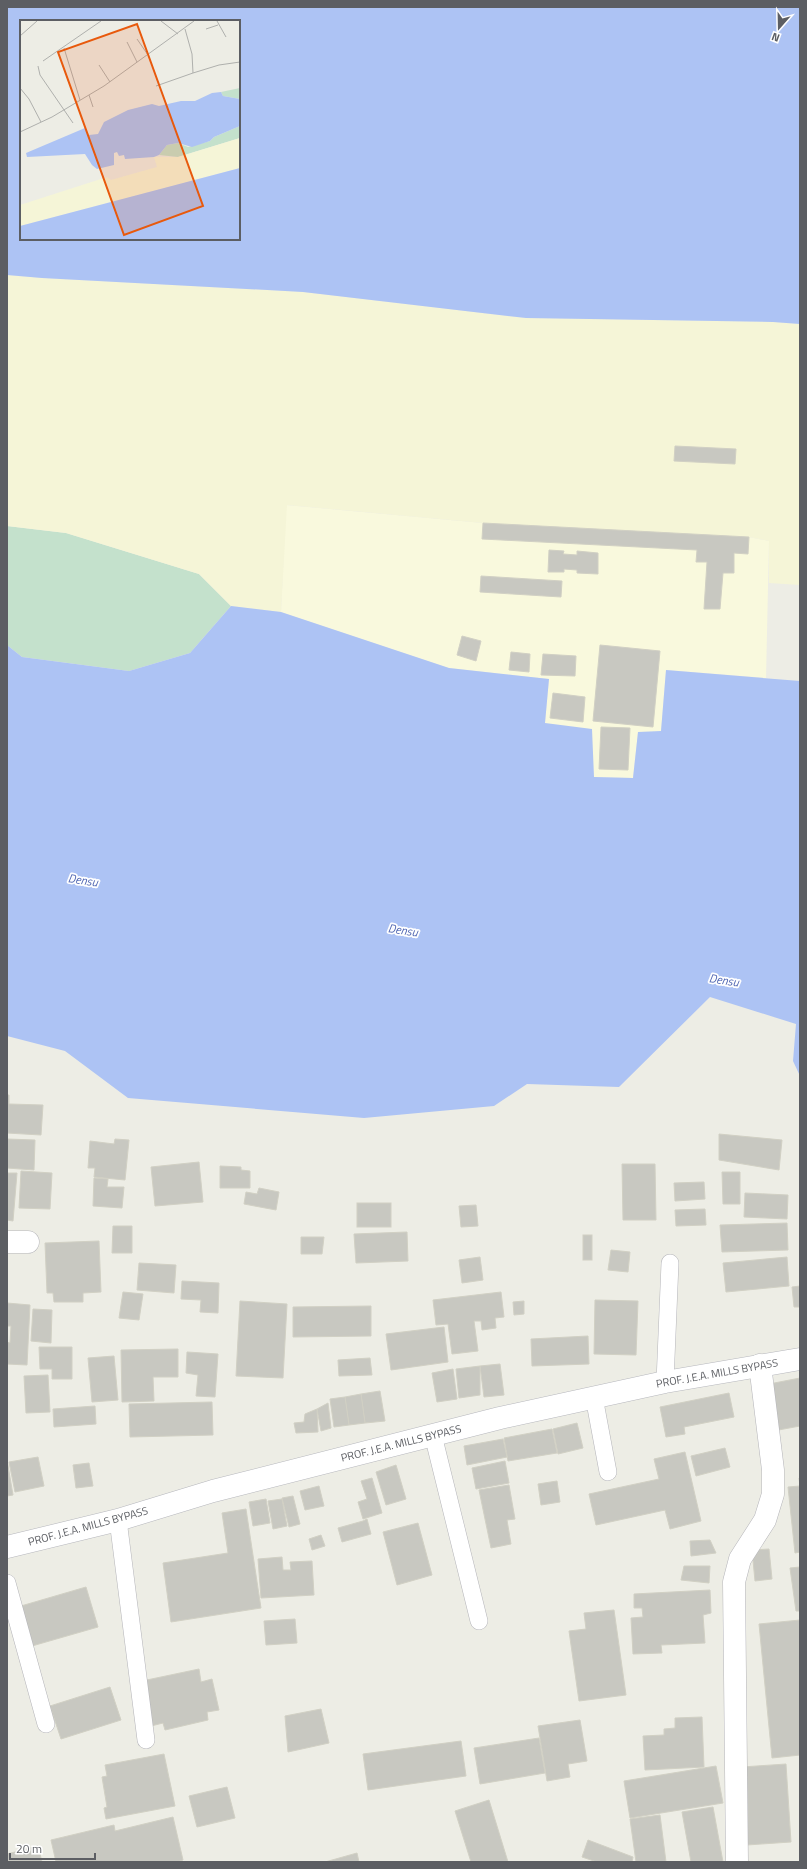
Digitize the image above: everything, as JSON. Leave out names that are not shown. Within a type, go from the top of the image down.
[{"type":"street","name":"PROF. J.E.A. MILLS BYPASS","points":[[7,1547],[118,1520],[213,1491],[500,1418],[665,1382],[800,1358]]},
{"type":"street","points":[[737,1862],[734,1582],[740,1559],[765,1520],[773,1494],[773,1470],[760,1365]]},
{"type":"lane","points":[[665,1382],[670,1263]]},
{"type":"lane","points":[[594,1397],[608,1472]]},
{"type":"lane","points":[[433,1435],[479,1620]]},
{"type":"lane","points":[[118,1520],[146,1740]]},
{"type":"lane","points":[[7,1583],[46,1724]]},
{"type":"shaded area","points":[[286,505],[483,523],[749,537],[769,541],[766,678],[666,670],[661,732],[638,732],[633,778],[594,777],[545,723],[549,679],[449,668],[281,612]]},
{"type":"shaded area","points":[[7,526],[66,533],[199,574],[231,606],[190,653],[129,671],[22,657],[7,645]]},
{"type":"sand","points":[[7,275],[303,292],[526,318],[773,322],[800,324],[800,585],[769,583],[769,541],[749,537],[483,523],[287,505],[281,612],[231,606],[199,574],[66,533],[7,526]]},
{"type":"water","points":[[7,7],[800,7],[800,324],[773,322],[526,318],[303,292],[7,275]]},
{"type":"water","name":"Densu","points":[[231,606],[281,612],[449,668],[549,679],[545,723],[592,729],[594,777],[633,778],[638,732],[661,731],[666,670],[800,681],[800,1076],[793,1061],[796,1024],[710,997],[619,1087],[527,1084],[494,1106],[364,1118],[128,1098],[65,1051],[7,1036],[7,645],[22,657],[129,671],[190,653]]},
{"type":"building","points":[[675,446],[736,449],[735,464],[674,461]]},
{"type":"building","points":[[483,523],[749,537],[748,554],[734,553],[734,573],[723,573],[720,609],[704,609],[707,562],[696,562],[697,550],[482,539]]},
{"type":"building","points":[[549,550],[564,551],[563,554],[577,555],[577,551],[598,553],[598,574],[577,573],[577,570],[564,569],[564,572],[548,572]]},
{"type":"building","points":[[481,576],[562,581],[561,597],[480,592]]},
{"type":"building","points":[[462,636],[481,641],[476,661],[457,655]]},
{"type":"building","points":[[600,645],[660,651],[653,727],[593,721]]},
{"type":"building","points":[[511,652],[530,654],[529,672],[509,670]]},
{"type":"building","points":[[543,654],[576,656],[575,676],[541,675]]},
{"type":"building","points":[[553,693],[585,697],[583,722],[550,718]]},
{"type":"building","points":[[601,727],[630,728],[628,770],[599,769]]},
{"type":"building","points":[[7,1095],[9,1095],[9,1104],[43,1105],[41,1135],[7,1133]]},
{"type":"building","points":[[719,1134],[782,1140],[779,1170],[719,1160]]},
{"type":"building","points":[[7,1139],[35,1140],[34,1170],[7,1168]]},
{"type":"building","points":[[115,1139],[129,1140],[125,1180],[94,1177],[95,1168],[88,1168],[90,1141],[114,1144]]},
{"type":"building","points":[[199,1162],[203,1202],[155,1206],[151,1167]]},
{"type":"building","points":[[622,1164],[655,1164],[656,1220],[623,1220]]},
{"type":"building","points":[[220,1166],[241,1167],[241,1170],[250,1171],[250,1188],[220,1188]]},
{"type":"building","points":[[21,1171],[52,1173],[50,1209],[19,1208]]},
{"type":"building","points":[[722,1172],[740,1172],[740,1204],[723,1204]]},
{"type":"building","points":[[7,1173],[17,1173],[13,1221],[7,1220]]},
{"type":"building","points":[[94,1178],[108,1179],[107,1187],[124,1187],[122,1208],[93,1206]]},
{"type":"building","points":[[704,1182],[705,1199],[675,1201],[674,1183]]},
{"type":"building","points":[[259,1188],[279,1192],[276,1210],[244,1204],[246,1192],[257,1194]]},
{"type":"building","points":[[745,1193],[788,1195],[787,1219],[744,1217]]},
{"type":"building","points":[[357,1203],[391,1203],[391,1227],[357,1227]]},
{"type":"building","points":[[476,1205],[478,1226],[461,1227],[459,1206]]},
{"type":"building","points":[[705,1209],[706,1225],[676,1226],[675,1210]]},
{"type":"building","points":[[787,1223],[788,1250],[722,1252],[720,1225]]},
{"type":"building","points":[[113,1226],[132,1226],[132,1253],[112,1253]]},
{"type":"building","points":[[407,1232],[408,1261],[356,1263],[354,1234]]},
{"type":"building","points":[[583,1235],[592,1235],[592,1260],[583,1260]]},
{"type":"building","points":[[301,1237],[324,1237],[322,1254],[301,1254]]},
{"type":"building","points":[[99,1241],[101,1292],[83,1293],[83,1302],[54,1302],[53,1293],[47,1293],[45,1243]]},
{"type":"building","points":[[611,1250],[630,1252],[628,1272],[608,1270]]},
{"type":"building","points":[[480,1257],[483,1280],[462,1283],[459,1260]]},
{"type":"building","points":[[787,1257],[789,1286],[726,1292],[723,1263]]},
{"type":"building","points":[[139,1263],[176,1265],[174,1293],[137,1290]]},
{"type":"building","points":[[182,1281],[219,1283],[218,1313],[200,1312],[201,1300],[181,1299]]},
{"type":"building","points":[[800,1286],[800,1307],[794,1307],[792,1287]]},
{"type":"building","points":[[123,1292],[143,1294],[139,1320],[119,1318]]},
{"type":"building","points":[[501,1292],[504,1317],[495,1318],[496,1328],[482,1330],[481,1321],[474,1321],[478,1351],[452,1354],[448,1324],[436,1325],[433,1300]]},
{"type":"building","points":[[595,1300],[638,1301],[636,1355],[594,1354]]},
{"type":"building","points":[[240,1301],[287,1304],[283,1378],[236,1376]]},
{"type":"building","points":[[524,1301],[524,1314],[514,1315],[513,1302]]},
{"type":"building","points":[[7,1303],[30,1305],[27,1365],[7,1364],[7,1342],[10,1343],[11,1326],[7,1326]]},
{"type":"building","points":[[371,1306],[371,1336],[293,1337],[293,1307]]},
{"type":"building","points":[[33,1309],[52,1310],[51,1343],[31,1341]]},
{"type":"building","points":[[444,1327],[448,1362],[391,1370],[386,1334]]},
{"type":"building","points":[[588,1336],[589,1364],[532,1366],[531,1339]]},
{"type":"building","points":[[39,1347],[72,1347],[72,1379],[52,1379],[52,1369],[40,1369]]},
{"type":"building","points":[[178,1349],[178,1377],[153,1377],[154,1401],[122,1402],[121,1350]]},
{"type":"building","points":[[187,1352],[218,1354],[215,1397],[196,1396],[198,1375],[186,1373]]},
{"type":"building","points":[[114,1356],[118,1400],[92,1402],[88,1358]]},
{"type":"building","points":[[370,1358],[372,1375],[339,1376],[338,1360]]},
{"type":"building","points":[[500,1364],[504,1395],[484,1397],[480,1366]]},
{"type":"building","points":[[480,1366],[480,1395],[459,1398],[456,1369]]},
{"type":"building","points":[[453,1369],[457,1399],[437,1402],[432,1373]]},
{"type":"building","points":[[48,1375],[50,1412],[26,1413],[24,1376]]},
{"type":"building","points":[[800,1378],[800,1426],[773,1431],[764,1385]]},
{"type":"building","points":[[380,1391],[385,1421],[365,1423],[361,1394]]},
{"type":"building","points":[[729,1393],[734,1417],[684,1427],[685,1434],[666,1437],[660,1407]]},
{"type":"building","points":[[361,1394],[365,1423],[349,1425],[345,1397]]},
{"type":"building","points":[[345,1397],[349,1425],[334,1427],[330,1399]]},
{"type":"building","points":[[212,1402],[213,1435],[130,1437],[129,1404]]},
{"type":"building","points":[[328,1403],[331,1428],[321,1431],[317,1409]]},
{"type":"building","points":[[95,1406],[96,1424],[54,1427],[53,1409]]},
{"type":"building","points":[[317,1409],[318,1432],[296,1433],[294,1423],[304,1422],[305,1414]]},
{"type":"building","points":[[577,1423],[583,1448],[558,1454],[553,1429]]},
{"type":"building","points":[[552,1429],[557,1453],[508,1461],[504,1438]]},
{"type":"building","points":[[503,1439],[507,1457],[467,1465],[464,1446]]},
{"type":"building","points":[[725,1448],[730,1467],[696,1476],[691,1456]]},
{"type":"building","points":[[685,1452],[701,1521],[670,1529],[665,1510],[596,1525],[589,1494],[659,1479],[654,1459]]},
{"type":"building","points":[[38,1457],[44,1486],[15,1492],[9,1462]]},
{"type":"building","points":[[7,1460],[13,1495],[7,1496]]},
{"type":"building","points":[[505,1461],[509,1483],[476,1489],[472,1468]]},
{"type":"building","points":[[89,1463],[93,1486],[76,1488],[73,1465]]},
{"type":"building","points":[[396,1465],[406,1499],[386,1505],[376,1472]]},
{"type":"building","points":[[372,1478],[382,1513],[363,1519],[358,1502],[367,1499],[361,1481]]},
{"type":"building","points":[[557,1481],[560,1502],[541,1505],[538,1484]]},
{"type":"building","points":[[509,1485],[515,1519],[507,1520],[511,1544],[491,1548],[479,1490]]},
{"type":"building","points":[[319,1486],[324,1506],[305,1510],[300,1491]]},
{"type":"building","points":[[800,1486],[800,1552],[795,1553],[788,1487]]},
{"type":"building","points":[[293,1496],[300,1524],[289,1527],[282,1498]]},
{"type":"building","points":[[266,1499],[270,1523],[253,1526],[249,1502]]},
{"type":"building","points":[[282,1499],[287,1526],[273,1529],[268,1501]]},
{"type":"building","points":[[246,1509],[261,1608],[171,1622],[163,1563],[228,1553],[222,1513]]},
{"type":"building","points":[[367,1519],[371,1534],[342,1542],[338,1528]]},
{"type":"building","points":[[418,1523],[432,1575],[397,1585],[383,1532]]},
{"type":"building","points":[[321,1535],[325,1546],[312,1550],[309,1539]]},
{"type":"building","points":[[710,1540],[716,1553],[691,1556],[690,1541]]},
{"type":"building","points":[[769,1549],[772,1579],[755,1581],[752,1550]]},
{"type":"building","points":[[282,1557],[283,1570],[291,1570],[290,1562],[312,1561],[314,1595],[261,1598],[258,1559]]},
{"type":"building","points":[[684,1566],[710,1566],[709,1583],[681,1580]]},
{"type":"building","points":[[800,1567],[800,1611],[796,1611],[790,1568]]},
{"type":"building","points":[[86,1587],[98,1627],[32,1646],[21,1606]]},
{"type":"building","points":[[710,1590],[711,1613],[703,1615],[705,1643],[661,1645],[662,1653],[633,1654],[631,1618],[643,1617],[642,1608],[634,1608],[634,1594]]},
{"type":"building","points":[[614,1610],[626,1695],[579,1701],[569,1631],[586,1629],[584,1613]]},
{"type":"building","points":[[295,1619],[297,1643],[266,1645],[264,1621]]},
{"type":"building","points":[[800,1620],[800,1755],[772,1758],[759,1624]]},
{"type":"building","points":[[199,1669],[201,1682],[212,1679],[219,1710],[207,1712],[208,1720],[165,1730],[163,1723],[151,1726],[142,1681]]},
{"type":"building","points":[[110,1687],[121,1720],[61,1739],[50,1706]]},
{"type":"building","points":[[321,1709],[329,1743],[288,1752],[285,1716]]},
{"type":"building","points":[[702,1717],[704,1767],[645,1770],[643,1736],[664,1735],[664,1729],[675,1728],[675,1718]]},
{"type":"building","points":[[580,1720],[587,1761],[568,1764],[570,1777],[547,1781],[538,1726]]},
{"type":"building","points":[[539,1738],[545,1773],[480,1784],[474,1748]]},
{"type":"building","points":[[461,1741],[466,1776],[368,1790],[363,1754]]},
{"type":"building","points":[[164,1754],[175,1806],[106,1819],[104,1808],[107,1807],[102,1777],[107,1776],[105,1765]]},
{"type":"building","points":[[786,1764],[791,1842],[747,1845],[742,1767]]},
{"type":"building","points":[[716,1766],[723,1803],[630,1818],[624,1781]]},
{"type":"building","points":[[227,1787],[235,1818],[197,1827],[189,1796]]},
{"type":"building","points":[[489,1800],[508,1862],[471,1862],[455,1811]]},
{"type":"building","points":[[713,1807],[723,1862],[691,1862],[682,1812]]},
{"type":"building","points":[[660,1815],[666,1862],[636,1862],[630,1819]]},
{"type":"building","points":[[173,1817],[183,1860],[177,1862],[56,1862],[51,1840],[114,1825],[115,1831]]},
{"type":"building","points":[[588,1840],[633,1857],[632,1862],[597,1862],[582,1857]]},
{"type":"building","points":[[38,1846],[42,1862],[7,1862],[7,1854]]},
{"type":"building","points":[[357,1853],[359,1862],[325,1862]]}]
